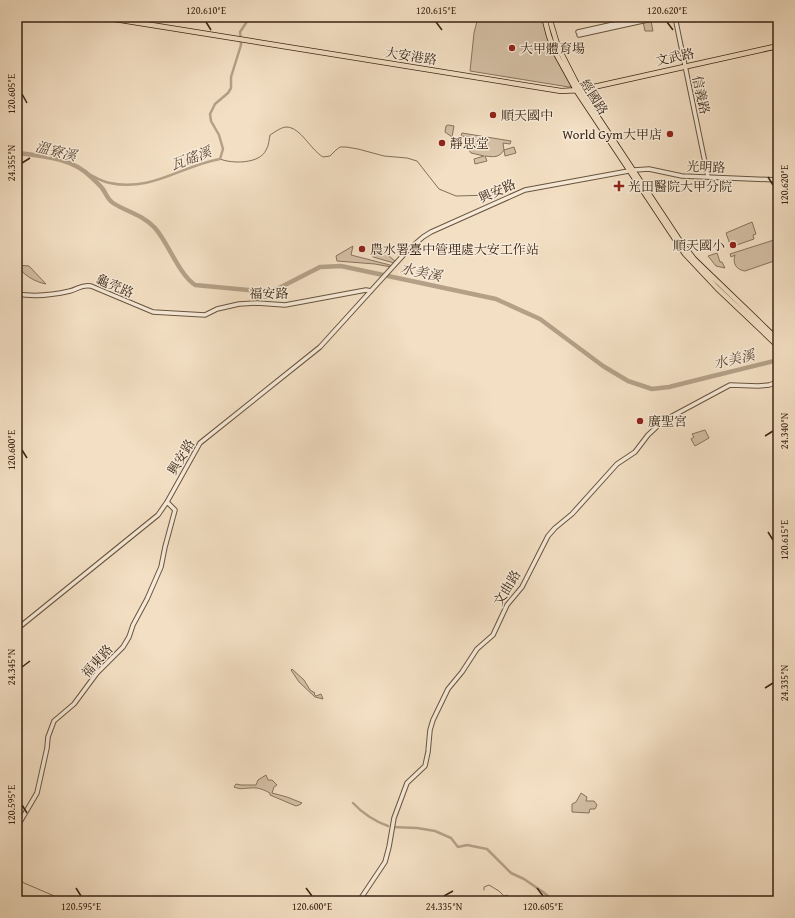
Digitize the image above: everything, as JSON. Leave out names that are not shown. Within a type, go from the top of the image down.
[{"type":"main road","name":"大安港路","points":[[102,17],[561,91],[578,90]]},
{"type":"main road","name":"經國路","points":[[544,17],[554,50],[578,90],[678,238],[694,259],[778,340]]},
{"type":"main road","name":"經國路","points":[[549,17],[558,47],[578,90]]},
{"type":"main road","name":"文武路","points":[[578,90],[778,46]]},
{"type":"main road","name":"經國路","points":[[632,171],[685,254],[717,288],[778,346]]},
{"type":"street","points":[[645,17],[579,33],[661,17]]},
{"type":"street","name":"信義路","points":[[675,17],[708,177]]},
{"type":"street","name":"光明路","points":[[632,171],[649,169],[682,176],[778,180]]},
{"type":"street","name":"興安路","points":[[17,629],[158,515],[167,502],[200,443],[320,347],[408,250],[427,234],[525,190],[632,171]]},
{"type":"street","name":"龜壳路","points":[[17,294],[37,296],[72,290],[86,285],[153,312],[205,315]]},
{"type":"street","name":"福安路","points":[[205,315],[218,309],[239,304],[257,303],[285,305],[358,291],[371,291]]},
{"type":"street","name":"福安路","points":[[358,291],[368,294]]},
{"type":"street","name":"文曲路","points":[[359,901],[385,862],[394,818],[407,783],[425,766],[433,720],[448,689],[462,672],[477,649],[493,635],[507,605],[522,587],[544,543],[552,532],[572,514],[617,464],[635,452],[648,435],[663,421],[730,385],[758,386],[778,382]]},
{"type":"street","name":"福東路","points":[[17,827],[37,793],[52,724],[74,704],[102,668],[123,647],[129,637],[135,620],[153,587],[161,567],[175,510],[167,502]]},
{"type":"shaded area","name":"大甲體育場","points":[[478,17],[543,17],[554,53],[572,86],[569,87],[470,71],[474,33]]},
{"type":"shaded area","points":[[651,21],[653,31],[645,31],[643,22]]},
{"type":"shaded area","points":[[446,126],[454,126],[452,137],[445,132]]},
{"type":"shaded area","points":[[462,133],[511,141],[510,144],[503,143],[504,150],[498,156],[485,156],[487,161],[475,164],[474,159],[484,156],[471,153],[468,145],[470,137],[461,136]]},
{"type":"shaded area","points":[[514,147],[516,153],[505,156],[504,150]]},
{"type":"shaded area","points":[[752,222],[756,234],[753,235],[754,239],[731,247],[726,233]]},
{"type":"shaded area","points":[[774,240],[775,243],[773,244],[777,248],[778,252],[774,261],[745,271],[736,266],[734,261],[735,255],[731,257],[730,254]]},
{"type":"shaded area","points":[[353,246],[351,255],[390,265],[391,267],[375,264],[337,261],[336,256]]},
{"type":"shaded area","points":[[375,248],[384,252],[395,261],[394,263],[373,257]]},
{"type":"shaded area","points":[[717,253],[720,262],[722,262],[725,268],[716,266],[708,256]]},
{"type":"shaded area","points":[[17,265],[29,266],[46,284],[30,278]]},
{"type":"shaded area","points":[[705,430],[709,438],[695,446],[691,439],[694,437],[692,434]]},
{"type":"shaded area","points":[[292,669],[304,680],[316,696],[321,694],[323,699],[315,697],[299,682],[291,670]]},
{"type":"shaded area","points":[[266,775],[268,780],[272,780],[277,785],[274,787],[272,793],[302,803],[296,806],[270,795],[270,793],[259,788],[241,789],[234,787],[236,784],[256,785],[258,780]]},
{"type":"shaded area","points":[[581,793],[587,797],[586,801],[594,801],[597,805],[595,809],[590,809],[589,813],[572,812],[572,804],[576,802]]},
{"type":"waterway","name":"瓦磘溪","points":[[87,173],[107,182],[125,185],[139,184],[166,177],[206,162],[220,159],[223,149],[219,135],[211,121],[210,114],[215,104],[228,93],[231,88],[231,77],[241,45],[240,32],[250,17]]},
{"type":"waterway","points":[[220,159],[231,162],[245,162],[258,158],[263,155],[267,148],[270,135],[287,127],[297,131],[323,157],[330,156],[340,147],[346,147],[384,156],[407,158],[417,161],[439,189],[456,196],[492,195],[495,192]]},
{"type":"waterway","name":"水美溪","points":[[17,153],[57,159],[83,171],[101,187],[111,201],[145,220],[155,228],[179,266],[189,280],[195,285],[269,292],[320,267],[341,266],[496,299],[540,319],[603,366],[628,381],[652,389],[669,387],[778,360]]},
{"type":"waterway","points":[[353,803],[369,817],[388,826]]},
{"type":"waterway","points":[[392,827],[417,828],[435,831],[451,838],[458,847],[467,845],[487,849],[511,873],[524,879],[554,901]]},
{"type":"waterway","points":[[17,877],[24,883],[66,901]]},
{"type":"waterway","points":[[484,890],[484,887],[489,885],[504,896],[507,895],[511,901]]},
{"type":"place","name":"大甲體育場","points":[[512,48]]},
{"type":"place","name":"順天國中","points":[[493,115]]},
{"type":"place","name":"World Gym大甲店","points":[[670,134]]},
{"type":"place","name":"靜思堂","points":[[442,143]]},
{"type":"place","name":"光田醫院大甲分院","points":[[619,186]]},
{"type":"place","name":"順天國小","points":[[733,245]]},
{"type":"place","name":"農水署臺中管理處大安工作站","points":[[362,249]]},
{"type":"place","name":"廣聖宮","points":[[640,421]]},
{"type":"water label","name":"溫寮溪","points":[[56,151]]}]
